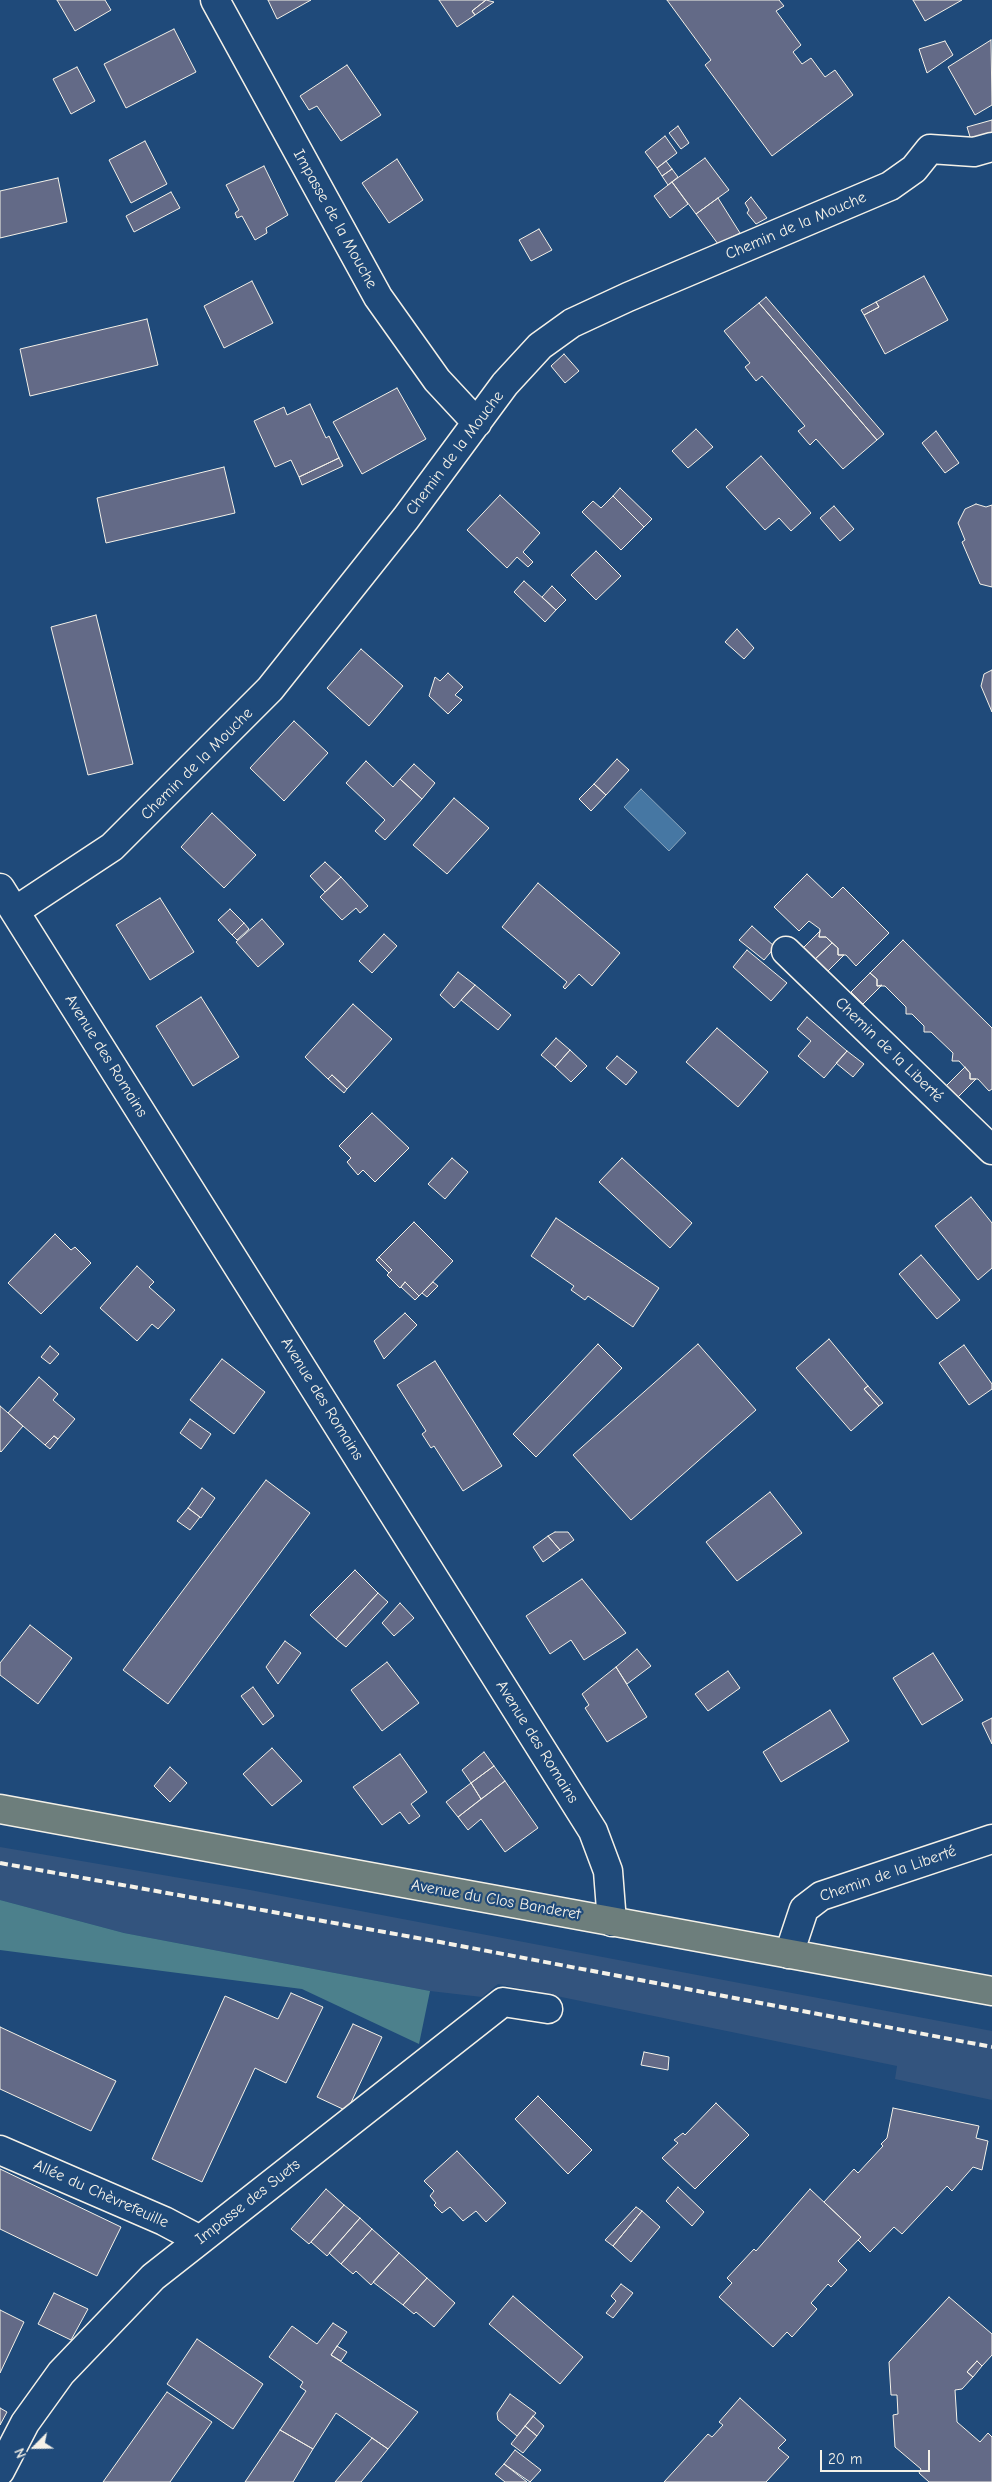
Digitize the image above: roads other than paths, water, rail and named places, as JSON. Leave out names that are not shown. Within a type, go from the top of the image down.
[{"type":"main road","name":"Avenue du Clos Banderet","points":[[0,1809],[992,1991]]},
{"type":"street","name":"Impasse de la Mouche","points":[[215,0],[378,297],[437,380],[477,424]]},
{"type":"street","name":"Chemin de la Mouche","points":[[15,911],[112,848],[270,689],[406,518],[506,384],[540,346],[572,324],[628,297],[890,186],[914,169],[930,149],[974,152],[992,147]]},
{"type":"street","name":"Avenue des Romains","points":[[0,888],[593,1831],[608,1871],[612,1922]]},
{"type":"street","name":"Chemin de la Liberté","points":[[786,951],[992,1150]]},
{"type":"street","name":"Chemin de la Liberté","points":[[789,1954],[804,1908],[821,1896],[992,1839]]},
{"type":"street","name":"Impasse des Suets","points":[[0,2471],[25,2423],[61,2373],[153,2277],[502,2002],[548,2009]]},
{"type":"street","name":"Allée du Chèvrefeuille","points":[[0,2150],[164,2221],[200,2240]]},
{"type":"railway","points":[[0,1863],[440,1942],[992,2047]]}]
